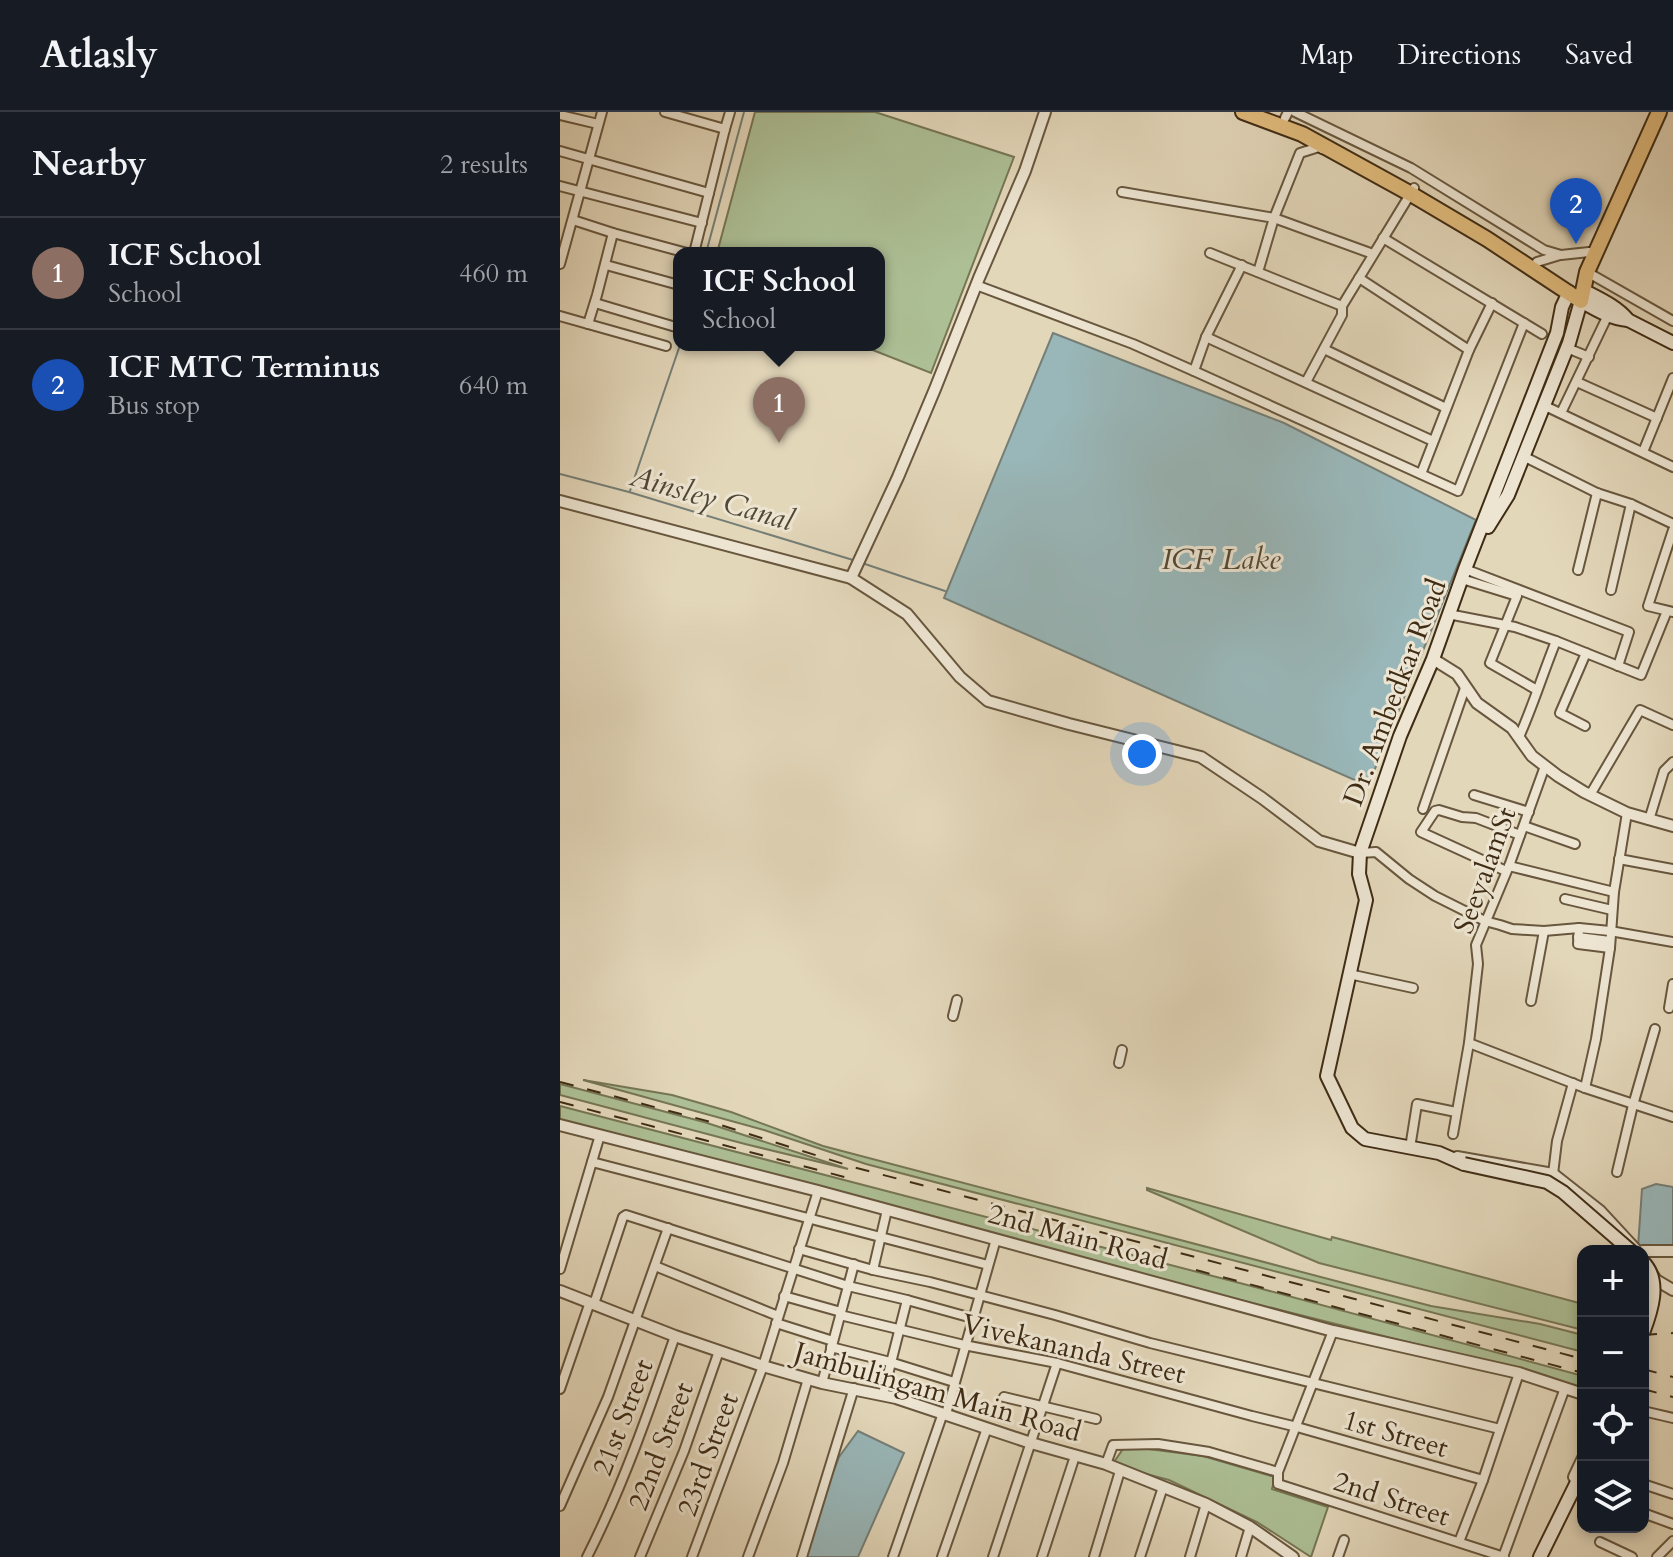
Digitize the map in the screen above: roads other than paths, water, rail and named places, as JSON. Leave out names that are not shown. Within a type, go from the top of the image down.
[{"type":"main road","points":[[1243,112],[1302,134],[1537,262],[1573,291],[1603,301],[1628,320],[1673,343]]},
{"type":"main road","points":[[1265,112],[1289,114],[1608,315],[1628,320]]},
{"type":"main road","points":[[1573,291],[1650,112]]},
{"type":"main road","points":[[1573,291],[1587,272],[1659,112]]},
{"type":"main road","name":"Dr. Ambedkar Road","points":[[1360,853],[1400,736],[1433,659],[1548,338],[1573,291]]},
{"type":"main road","name":"Dr. Ambedkar Road","points":[[1473,549],[1508,495],[1566,350],[1573,291]]},
{"type":"main road","points":[[1360,853],[1359,874],[1366,900],[1327,1076],[1352,1128],[1365,1139],[1439,1153],[1464,1164],[1547,1182],[1563,1192],[1621,1245]]},
{"type":"main road","points":[[1649,1272],[1654,1295],[1649,1317]]},
{"type":"main road","points":[[1539,1557],[1577,1482]]},
{"type":"street","points":[[560,264],[602,112]]},
{"type":"street","points":[[665,112],[725,129]]},
{"type":"street","points":[[696,247],[730,112]]},
{"type":"street","points":[[851,578],[935,389],[1025,171],[1045,112]]},
{"type":"street","points":[[1289,114],[1411,168],[1544,250],[1561,255]]},
{"type":"street","points":[[560,115],[598,124]]},
{"type":"street","points":[[1258,272],[1274,218],[1300,153],[1319,147],[1411,193],[1342,306],[1342,315],[1306,382]]},
{"type":"street","points":[[560,151],[709,193]]},
{"type":"street","points":[[560,186],[702,223]]},
{"type":"street","points":[[1122,192],[1274,218],[1373,254]]},
{"type":"street","points":[[573,220],[673,249]]},
{"type":"street","points":[[588,324],[613,233]]},
{"type":"street","points":[[1383,238],[1566,350],[1589,357]]},
{"type":"street","points":[[1537,262],[1589,252]]},
{"type":"street","points":[[1210,253],[1342,306]]},
{"type":"street","points":[[606,265],[673,283]]},
{"type":"street","points":[[1194,371],[1206,337],[1242,265]]},
{"type":"street","points":[[1587,272],[1673,321]]},
{"type":"street","points":[[1359,278],[1469,350]]},
{"type":"street","points":[[976,285],[1133,344],[1458,491],[1524,323]]},
{"type":"street","points":[[595,303],[673,326]]},
{"type":"street","points":[[1421,474],[1469,350],[1492,303]]},
{"type":"street","points":[[1561,413],[1608,315]]},
{"type":"street","points":[[560,316],[666,346]]},
{"type":"street","points":[[1206,337],[1433,441]]},
{"type":"street","points":[[1324,349],[1446,408]]},
{"type":"street","points":[[1643,452],[1673,378]]},
{"type":"street","points":[[1577,382],[1657,418]]},
{"type":"street","points":[[1543,405],[1673,467]]},
{"type":"street","points":[[1448,614],[1506,626],[1556,641],[1641,675],[1670,612],[1648,606],[1673,527],[1631,504],[1597,493],[1523,456]]},
{"type":"street","points":[[1578,570],[1597,493]]},
{"type":"street","points":[[560,501],[851,578],[907,614],[960,677],[988,701],[1201,757],[1319,841],[1360,853],[1376,852],[1435,896],[1485,921],[1512,929],[1610,931],[1673,942]]},
{"type":"street","points":[[1611,590],[1631,504]]},
{"type":"street","points":[[1464,574],[1629,632],[1618,666]]},
{"type":"street","points":[[1464,574],[1517,596],[1490,663],[1537,690]]},
{"type":"street","points":[[1519,737],[1556,641]]},
{"type":"street","points":[[1585,726],[1560,713],[1586,653]]},
{"type":"street","points":[[1433,659],[1457,674],[1477,703],[1512,728],[1532,756],[1545,766],[1590,795],[1627,813],[1673,826]]},
{"type":"street","points":[[1423,809],[1465,688]]},
{"type":"street","points":[[1590,795],[1640,710],[1673,725]]},
{"type":"street","points":[[1649,820],[1664,771],[1673,762]]},
{"type":"street","name":"SeeyalamSt","points":[[1453,1134],[1469,1043],[1478,964],[1476,945],[1545,766]]},
{"type":"street","points":[[1474,795],[1529,812]]},
{"type":"street","points":[[1575,844],[1439,810],[1435,811],[1421,832],[1507,868],[1614,892]]},
{"type":"street","points":[[1585,1088],[1596,1039],[1627,813]]},
{"type":"street","points":[[1619,859],[1673,869]]},
{"type":"street","points":[[1565,899],[1612,910]]},
{"type":"street","points":[[1531,1001],[1544,931]]},
{"type":"street","points":[[1578,932],[1578,944],[1610,944]]},
{"type":"street","points":[[1349,974],[1413,988]]},
{"type":"street","points":[[1669,1008],[1673,984]]},
{"type":"street","points":[[953,1016],[957,1000]]},
{"type":"street","points":[[1617,1172],[1655,1029]]},
{"type":"street","points":[[1469,1043],[1585,1088],[1673,1117]]},
{"type":"street","points":[[1119,1063],[1122,1050]]},
{"type":"street","points":[[1553,1174],[1557,1141],[1573,1083]]},
{"type":"street","points":[[1410,1148],[1417,1104],[1456,1112]]},
{"type":"street","name":"2nd Main Road","points":[[560,1125],[818,1191],[1333,1331],[1519,1373],[1577,1392]]},
{"type":"street","points":[[560,1269],[600,1135]]},
{"type":"street","points":[[1439,1153],[1553,1174],[1600,1211],[1634,1245]]},
{"type":"street","points":[[592,1162],[988,1265]]},
{"type":"street","name":"23rd Street","points":[[692,1557],[763,1366],[818,1191]]},
{"type":"street","points":[[873,1270],[887,1210]]},
{"type":"street","points":[[560,1389],[624,1216],[793,1270],[972,1318]]},
{"type":"street","points":[[1612,1225],[1610,1239],[1619,1245]]},
{"type":"street","points":[[560,1506],[608,1397],[668,1228]]},
{"type":"street","points":[[893,1557],[944,1414],[996,1239]]},
{"type":"street","points":[[799,1249],[1055,1315],[1150,1343],[1500,1429]]},
{"type":"street","points":[[1649,1258],[1669,1251]]},
{"type":"street","points":[[822,1383],[854,1264]]},
{"type":"street","points":[[655,1266],[832,1344],[954,1382]]},
{"type":"street","points":[[1649,1269],[1656,1280],[1673,1290]]},
{"type":"street","name":"Jambulingam Main Road","points":[[560,1291],[763,1366],[822,1383],[883,1394],[1031,1443],[1106,1464],[1206,1504],[1250,1527],[1288,1555]]},
{"type":"street","name":"Vivekananda Street","points":[[784,1296],[840,1314],[964,1345],[1057,1363],[1297,1427]]},
{"type":"street","points":[[883,1394],[907,1300]]},
{"type":"street","points":[[1106,1464],[1113,1445],[1158,1444],[1209,1452],[1278,1472],[1333,1331]]},
{"type":"street","name":"21st Street","points":[[587,1557],[627,1469],[675,1336]]},
{"type":"street","name":"22nd Street","points":[[640,1557],[684,1451],[719,1351]]},
{"type":"street","points":[[993,1557],[1057,1363]]},
{"type":"street","points":[[1459,1542],[1519,1373]]},
{"type":"street","points":[[748,1557],[783,1463],[808,1379]]},
{"type":"street","points":[[802,1557],[854,1388]]},
{"type":"street","points":[[1503,1557],[1565,1388]]},
{"type":"street","points":[[1004,1397],[1096,1419]]},
{"type":"street","points":[[1649,1412],[1673,1418]]},
{"type":"street","name":"1st Street","points":[[1297,1427],[1483,1480]]},
{"type":"street","points":[[942,1557],[987,1428]]},
{"type":"street","points":[[1042,1557],[1075,1456]]},
{"type":"street","points":[[1539,1557],[1582,1461]]},
{"type":"street","points":[[1094,1557],[1120,1471]]},
{"type":"street","name":"2nd Street","points":[[1278,1472],[1278,1484],[1503,1557]]},
{"type":"street","points":[[1649,1486],[1673,1494]]},
{"type":"street","points":[[1140,1557],[1163,1487]]},
{"type":"street","points":[[1539,1557],[1577,1490]]},
{"type":"street","points":[[1190,1557],[1206,1504]]},
{"type":"street","points":[[1649,1515],[1673,1524]]},
{"type":"street","points":[[1241,1557],[1250,1527]]},
{"type":"street","points":[[1338,1557],[1344,1540]]},
{"type":"street","points":[[1657,1557],[1669,1550],[1673,1541]]},
{"type":"street","points":[[1600,1542],[1632,1557]]},
{"type":"water","name":"ICF Lake","points":[[1053,333],[1284,423],[1476,520],[1368,786],[944,598]]},
{"type":"water","points":[[1656,1184],[1673,1187],[1673,1246],[1638,1245],[1642,1189]]},
{"type":"water","points":[[858,1431],[904,1453],[858,1557],[804,1557],[839,1457]]},
{"type":"waterway","points":[[708,247],[744,112]]},
{"type":"waterway","points":[[630,491],[678,351]]},
{"type":"waterway","name":"Ainsley Canal","points":[[560,474],[853,560]]},
{"type":"waterway","name":"Ainsley Canal","points":[[865,564],[945,591]]},
{"type":"railway","points":[[560,1082],[711,1122],[853,1167],[1577,1357]]},
{"type":"railway","points":[[560,1102],[856,1180]]},
{"type":"railway","points":[[1196,1270],[1577,1371]]},
{"type":"railway","points":[[1649,1335],[1673,1333]]},
{"type":"railway","points":[[1649,1371],[1673,1377]]},
{"type":"railway","points":[[1649,1391],[1673,1397]]},
{"type":"place","name":"ICF MTC Terminus","points":[[1576,244]]},
{"type":"place","name":"ICF School","points":[[779,443]]}]
